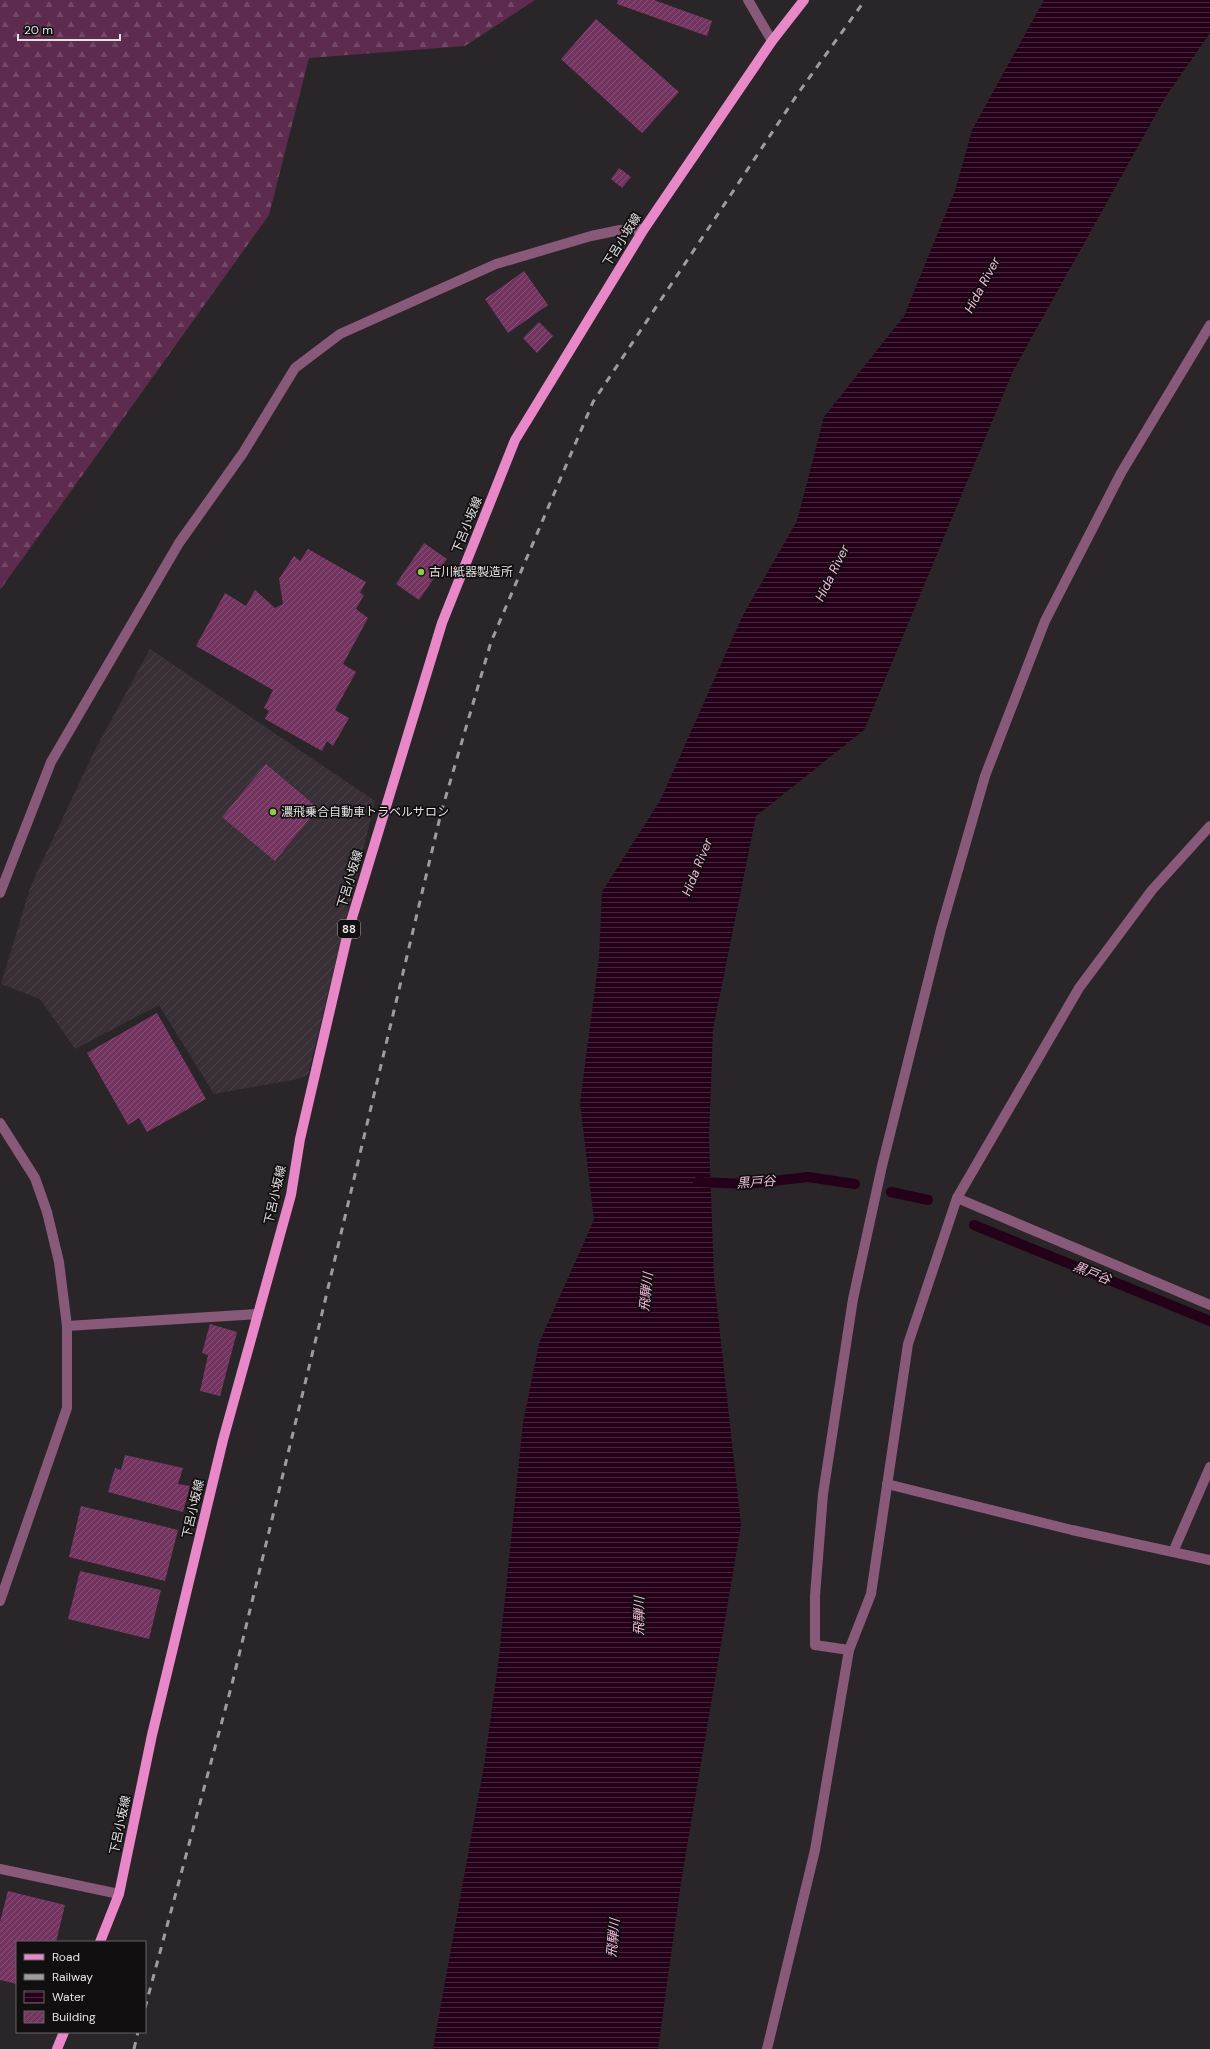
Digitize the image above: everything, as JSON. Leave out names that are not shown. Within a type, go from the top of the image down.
[{"type":"main road","name":"下呂小坂線","points":[[100,1941],[119,1894],[152,1735],[221,1448],[291,1195],[300,1140],[349,928],[442,623],[515,440],[644,229],[772,41],[804,0]]},
{"type":"main road","points":[[57,2049],[64,2033]]},
{"type":"street","points":[[748,0],[772,41]]},
{"type":"street","points":[[0,893],[51,762],[179,543],[243,453],[295,368],[340,334],[496,264],[591,236],[620,230],[644,229]]},
{"type":"street","points":[[849,1650],[815,1645],[815,1596],[823,1494],[853,1299],[882,1166],[941,929],[985,776],[1046,621],[1121,473],[1210,325]]},
{"type":"street","points":[[767,2049],[815,1850],[849,1650],[871,1594],[908,1344],[957,1198],[1079,988],[1152,890],[1210,826]]},
{"type":"street","points":[[0,1123],[35,1178],[47,1212],[59,1262],[67,1326],[68,1408],[0,1601]]},
{"type":"street","points":[[957,1198],[1210,1305]]},
{"type":"street","points":[[67,1326],[258,1314]]},
{"type":"street","points":[[1173,1552],[1210,1467]]},
{"type":"street","points":[[888,1484],[1072,1530],[1210,1560]]},
{"type":"street","points":[[0,1869],[119,1894]]},
{"type":"shaded area","points":[[150,649],[375,801],[308,1075],[298,1079],[214,1094],[159,1005],[75,1049],[40,999],[1,984],[31,885],[96,748]]},
{"type":"green space","points":[[0,0],[535,0],[465,46],[309,58],[269,215],[0,590]]},
{"type":"water","points":[[1044,0],[1210,0],[1210,33],[1166,96],[1013,371],[864,730],[756,816],[713,1029],[709,1138],[714,1279],[741,1525],[681,1882],[658,2049],[433,2049],[485,1760],[499,1657],[523,1423],[539,1343],[594,1220],[580,1103],[599,958],[602,892],[661,799],[742,617],[797,521],[824,417],[904,316],[955,191],[972,130]]},
{"type":"building","points":[[618,0],[654,0],[712,21],[707,36],[617,4]]},
{"type":"building","points":[[596,19],[679,92],[642,133],[561,59]]},
{"type":"building","points":[[619,168],[631,177],[622,188],[611,179]]},
{"type":"building","points":[[524,271],[548,305],[508,333],[485,299]]},
{"type":"building","points":[[539,322],[553,336],[537,353],[523,338]]},
{"type":"building","name":"古川紙器製造所","points":[[424,543],[447,559],[419,600],[396,584]]},
{"type":"building","points":[[308,549],[366,582],[360,593],[364,595],[356,609],[368,618],[343,664],[356,672],[335,710],[349,718],[333,746],[327,741],[322,751],[265,719],[269,711],[264,708],[273,690],[196,646],[225,593],[246,606],[255,590],[275,608],[283,604],[279,579],[294,556],[300,561]]},
{"type":"building","points":[[266,764],[318,808],[275,861],[222,817]]},
{"type":"building","points":[[157,1013],[206,1099],[147,1132],[139,1118],[128,1125],[87,1053]]},
{"type":"building","points":[[210,1324],[237,1332],[220,1396],[200,1391],[208,1355],[202,1353]]},
{"type":"building","points":[[125,1455],[183,1468],[178,1484],[190,1486],[183,1512],[108,1492],[115,1468],[121,1470]]},
{"type":"building","points":[[81,1506],[178,1530],[165,1581],[69,1557]]},
{"type":"building","points":[[80,1571],[161,1590],[149,1639],[68,1619]]},
{"type":"building","points":[[8,1891],[65,1905],[56,1941],[16,1941],[16,1984],[0,1980],[0,1922]]},
{"type":"waterway","name":"黒戸谷","points":[[698,1182],[747,1184],[808,1177],[855,1184]]},
{"type":"waterway","name":"黒戸谷","points":[[891,1192],[928,1200]]},
{"type":"waterway","name":"黒戸谷","points":[[974,1225],[1210,1321]]},
{"type":"railway","points":[[146,2004],[232,1684],[441,813],[491,642],[593,402],[799,92],[865,0]]},
{"type":"railway","points":[[134,2049],[138,2033]]},
{"type":"place","name":"古川紙器製造所","points":[[421,572]]},
{"type":"place","name":"濃飛乗合自動車トラベルサロン","points":[[273,812]]},
{"type":"water label","name":"Hida River","points":[[982,285]]},
{"type":"water label","name":"Hida River","points":[[832,573]]},
{"type":"water label","name":"Hida River","points":[[697,867]]},
{"type":"water label","name":"飛騨川","points":[[646,1292]]},
{"type":"water label","name":"飛騨川","points":[[639,1616]]},
{"type":"water label","name":"飛騨川","points":[[613,1938]]}]
